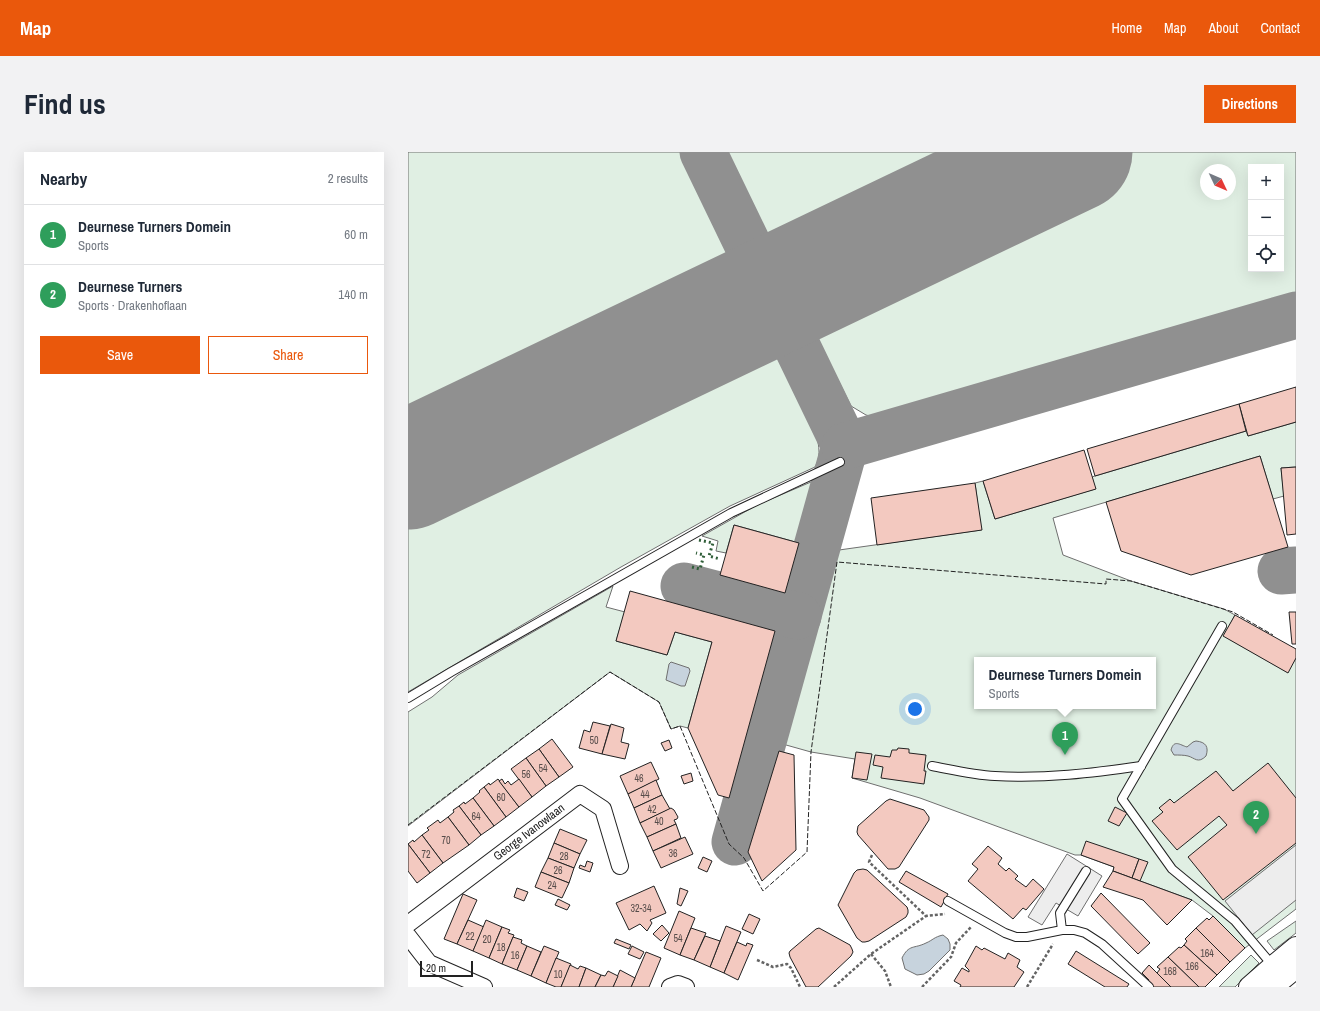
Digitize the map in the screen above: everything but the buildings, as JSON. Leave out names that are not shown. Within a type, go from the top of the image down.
[{"type":"street","name":"George Ivanowlaan","points":[[408,924],[580,794],[603,809],[620,866]]},
{"type":"street","points":[[408,936],[429,963],[484,987]]},
{"type":"street","points":[[1250,987],[1296,947]]},
{"type":"street","points":[[1273,987],[1296,968]]},
{"type":"street","points":[[670,987],[678,984],[686,987]]},
{"type":"lane","points":[[408,698],[725,516],[840,462]]},
{"type":"lane","points":[[1222,626],[1122,799],[1172,870],[1234,921],[1273,966]]},
{"type":"lane","points":[[932,766],[994,776],[1027,777],[1060,776],[1141,766]]},
{"type":"lane","points":[[1062,930],[1060,913],[1086,871]]},
{"type":"lane","points":[[952,903],[1005,933],[1016,937],[1028,937],[1062,930],[1074,930],[1093,937],[1149,987]]},
{"type":"path","points":[[872,855],[869,862],[926,916]]},
{"type":"path","points":[[834,987],[871,954],[926,916],[948,913],[952,903]]},
{"type":"path","points":[[922,987],[951,957],[956,943],[978,918]]},
{"type":"path","points":[[1026,987],[1062,930]]},
{"type":"path","points":[[871,954],[885,971],[891,987]]},
{"type":"path","points":[[757,960],[773,967],[787,964],[791,968],[800,987]]},
{"type":"green space","points":[[408,152],[681,152],[815,426],[819,458],[815,467],[730,506],[621,567],[408,692]]},
{"type":"green space","points":[[723,152],[1296,152],[1296,297],[885,420],[866,415],[851,406]]},
{"type":"green space","points":[[1296,422],[1296,467],[1281,468],[1284,496],[1273,499],[1260,456],[1053,518],[1063,555],[1131,581],[1224,609],[1235,615],[1224,636],[1287,672],[1296,658],[1296,909],[1245,948],[1213,916],[1192,900],[1113,871],[1114,867],[1081,855],[1075,855],[920,798],[852,778],[855,759],[811,752],[779,743],[832,551],[981,530],[975,483],[983,481],[995,519],[1095,489],[1092,477],[1246,431],[1248,436]]},
{"type":"green space","points":[[818,479],[799,543],[734,525],[726,553],[716,551],[718,541],[702,536],[757,505]]},
{"type":"green space","points":[[613,586],[606,607],[625,612],[616,641],[667,655],[675,632],[712,642],[688,728],[680,726],[671,729],[659,702],[610,672],[408,826],[408,712],[432,697],[458,675]]},
{"type":"green space","points":[[1296,921],[1296,933],[1274,950],[1267,941]]},
{"type":"green space","points":[[1251,955],[1259,963],[1235,987],[1219,987]]},
{"type":"shaded area","points":[[671,662],[689,668],[690,671],[685,686],[681,686],[666,680],[669,664]]},
{"type":"shaded area","points":[[1196,741],[1202,742],[1207,748],[1206,756],[1201,760],[1186,756],[1174,755],[1171,750],[1176,744],[1187,747]]},
{"type":"shaded area","points":[[1296,845],[1296,900],[1252,935],[1225,901]]},
{"type":"shaded area","points":[[1067,854],[1102,876],[1078,916],[1056,903],[1042,925],[1028,917]]},
{"type":"shaded area","points":[[943,935],[948,939],[950,950],[929,971],[924,974],[917,975],[905,969],[902,958],[907,951]]},
{"type":"taxiway","points":[[703,152],[845,446],[735,842]]},
{"type":"taxiway","points":[[845,446],[1296,315]]},
{"type":"taxiway","points":[[1281,571],[1296,570]]},
{"type":"taxiway","points":[[684,586],[798,616]]},
{"type":"runway","points":[[408,470],[1073,152]]},
{"type":"hedge","points":[[699,540],[713,543],[709,556],[720,559]]},
{"type":"hedge","points":[[692,567],[700,569],[704,555],[696,553]]},
{"type":"fence","points":[[408,825],[610,672],[659,702],[671,729],[680,726],[729,844],[744,858],[763,891],[807,852],[811,752],[837,562],[1106,584],[1106,579],[1131,581],[1233,612],[1273,635]]},
{"type":"place","name":"Deurnese Turners Domein","points":[[1065,755]]},
{"type":"place","name":"Deurnese Turners","points":[[1256,834]]}]
